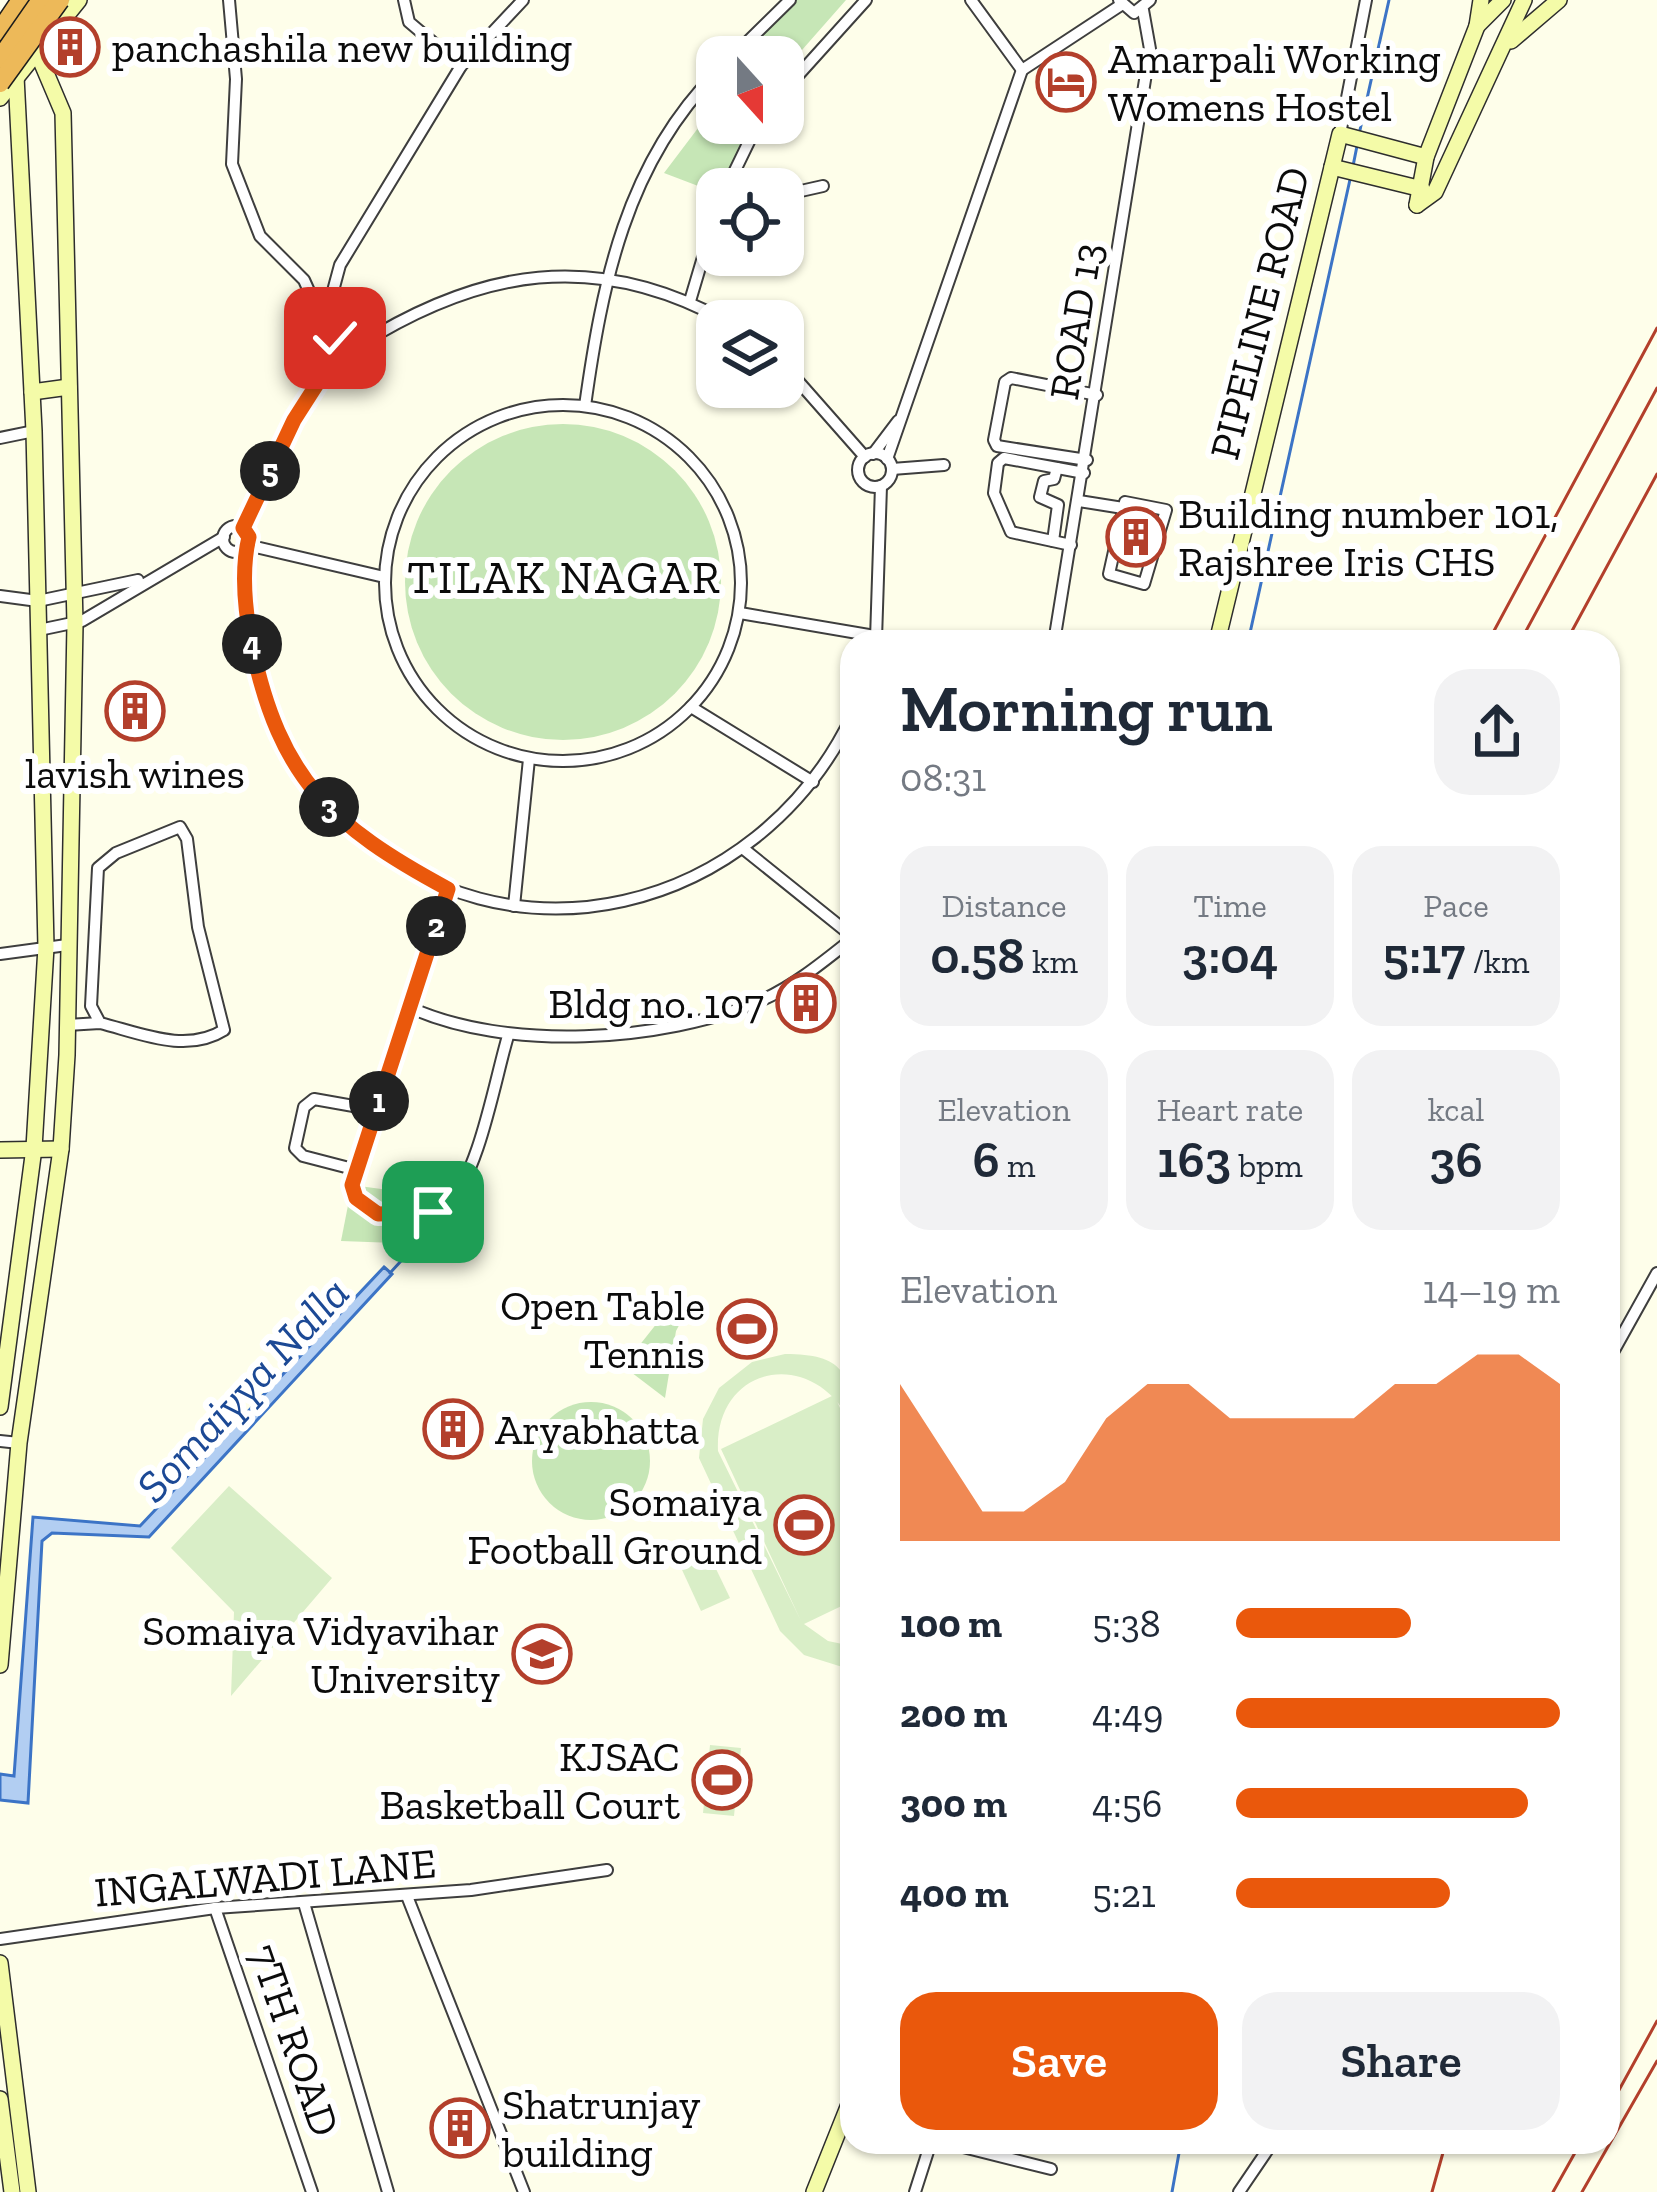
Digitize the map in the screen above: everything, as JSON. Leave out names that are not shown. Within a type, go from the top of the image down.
[{"type":"highway","points":[[8,80],[60,0]]},
{"type":"highway","points":[[0,57],[17,10]]},
{"type":"street","points":[[0,98],[8,80],[38,54],[79,0]]},
{"type":"street","points":[[229,0],[236,79],[232,164],[260,236],[304,280],[334,340]]},
{"type":"street","points":[[404,0],[409,22],[461,66]]},
{"type":"street","points":[[524,0],[461,66],[340,265],[328,313],[333,359],[294,420],[243,528],[249,629],[266,714],[311,789],[372,848],[448,889],[514,906],[574,909],[635,900],[692,880],[745,850],[813,782],[840,736]]},
{"type":"street","points":[[753,36],[790,0]]},
{"type":"street","points":[[804,69],[866,0]]},
{"type":"street","points":[[971,0],[1022,70]]},
{"type":"street","name":"PIPELINE ROAD","points":[[1220,630],[1354,138],[1366,0]]},
{"type":"street","points":[[1481,0],[1478,26],[1426,157],[1417,206],[1435,192],[1462,124],[1507,45],[1524,0]]},
{"type":"street","points":[[1478,26],[1503,0]]},
{"type":"street","points":[[1507,45],[1559,0]]},
{"type":"street","points":[[876,630],[881,486],[898,421],[1022,70],[1120,3],[1133,13],[1147,5]]},
{"type":"street","name":"ROAD 13","points":[[1056,630],[1150,50],[1147,5]]},
{"type":"street","points":[[0,1407],[34,1148],[46,947],[34,431],[8,80],[17,10]]},
{"type":"street","points":[[0,1665],[20,1443],[61,1149],[75,624],[63,113],[17,10]]},
{"type":"street","points":[[17,10],[38,54]]},
{"type":"street","points":[[0,57],[8,80]]},
{"type":"street","points":[[585,406],[604,277],[624,217],[652,162],[696,101]]},
{"type":"street","points":[[1354,138],[1426,157]]},
{"type":"street","points":[[1346,170],[1435,192]]},
{"type":"street","points":[[804,190],[823,186]]},
{"type":"street","points":[[333,359],[350,363],[358,346],[410,314],[472,288],[538,276],[604,277],[696,304]]},
{"type":"street","points":[[690,301],[698,276]]},
{"type":"street","points":[[334,340],[349,336],[358,346]]},
{"type":"street","points":[[1085,466],[997,446],[994,440],[1005,382],[1011,378],[1096,395]]},
{"type":"street","points":[[804,386],[868,455],[889,464],[944,465]]},
{"type":"street","points":[[32,392],[70,387]]},
{"type":"street","points":[[585,406],[632,418],[674,442],[707,476],[730,518],[738,550],[740,613],[721,667],[691,706],[640,744],[586,760],[529,759],[480,742],[437,711],[406,670],[387,621],[380,576],[398,513],[429,465],[474,428],[528,408],[585,406]]},
{"type":"street","points":[[881,486],[862,481],[859,466],[898,421]]},
{"type":"street","points":[[0,438],[34,431]]},
{"type":"street","points":[[1071,544],[1007,529],[994,486],[998,463],[1004,458],[1057,468],[1085,466]]},
{"type":"street","points":[[1053,541],[1058,505],[1040,497],[1044,481],[1054,479],[1057,468]]},
{"type":"street","points":[[1127,500],[1166,510],[1144,584],[1109,574],[1124,508],[1127,500]]},
{"type":"street","points":[[1079,501],[1124,508]]},
{"type":"street","points":[[39,630],[75,624],[224,537],[231,527],[243,528]]},
{"type":"street","points":[[224,537],[228,548],[245,547],[380,576]]},
{"type":"street","points":[[1,598],[38,601],[149,578]]},
{"type":"street","points":[[740,613],[840,632]]},
{"type":"street","points":[[691,706],[813,782]]},
{"type":"street","points":[[514,906],[529,759]]},
{"type":"street","points":[[67,1024],[100,1023],[177,1042],[211,1038],[224,1030],[198,927],[188,839],[180,827],[116,853],[98,868],[92,1006],[100,1023]]},
{"type":"street","points":[[745,850],[840,928]]},
{"type":"street","points":[[448,889],[357,1170],[356,1198],[378,1214],[433,1212],[448,1204],[466,1175],[508,1036]]},
{"type":"street","points":[[0,955],[67,945]]},
{"type":"street","points":[[409,1007],[441,1022],[508,1036],[594,1037],[759,1001],[804,976],[840,948]]},
{"type":"street","points":[[357,1170],[303,1156],[295,1148],[304,1107],[314,1099],[376,1110]]},
{"type":"street","points":[[0,1150],[61,1149]]},
{"type":"street","points":[[1620,1339],[1657,1273]]},
{"type":"street","points":[[12,1313],[37,1316]]},
{"type":"street","points":[[0,1441],[20,1443]]},
{"type":"street","name":"INGALWADI LANE","points":[[0,1939],[215,1909],[407,1896],[607,1870]]},
{"type":"street","points":[[407,1896],[524,2192]]},
{"type":"street","points":[[304,1903],[388,2192]]},
{"type":"street","name":"7TH ROAD","points":[[215,1909],[312,2192]]},
{"type":"street","points":[[0,1963],[12,2192]]},
{"type":"street","points":[[0,2099],[28,2192]]},
{"type":"street","points":[[823,2190],[840,2135]]},
{"type":"street","points":[[915,2192],[927,2154]]},
{"type":"street","points":[[991,2154],[1051,2169]]},
{"type":"street","points":[[1239,2192],[1265,2154]]},
{"type":"green space","points":[[795,0],[846,0],[804,48],[804,36],[761,33]]},
{"type":"green space","points":[[696,131],[696,144],[744,144],[729,168],[696,168],[696,185],[664,173]]},
{"type":"green space","points":[[563,424],[624,436],[675,470],[709,521],[721,582],[709,643],[675,694],[624,728],[563,740],[502,728],[451,694],[417,643],[405,582],[417,521],[451,470],[502,436]]},
{"type":"green space","points":[[352,1185],[432,1196],[422,1244],[341,1241]]},
{"type":"green space","points":[[673,1303],[685,1314],[676,1331],[665,1398],[623,1366]]},
{"type":"green space","name":"Somaiya Football Ground","points":[[785,1354],[805,1355],[840,1370],[840,1607],[804,1624],[840,1644],[840,1666],[804,1655],[780,1631],[699,1458],[703,1419],[719,1388],[752,1362]],"holes":[[[769,1375],[792,1375],[831,1396],[721,1449],[801,1621],[718,1451],[721,1422],[732,1399],[749,1383]]]},
{"type":"green space","points":[[591,1402],[614,1406],[633,1419],[646,1438],[650,1461],[646,1484],[633,1503],[614,1516],[591,1520],[568,1516],[549,1503],[536,1484],[532,1461],[536,1438],[549,1419],[568,1406]]},
{"type":"green space","points":[[229,1486],[332,1578],[231,1696],[234,1612],[171,1548]]},
{"type":"green space","points":[[705,1546],[730,1598],[701,1611],[677,1559]]},
{"type":"green space","name":"KJSAC Basketball Court","points":[[710,1745],[741,1748],[734,1816],[703,1813]]},
{"type":"water","points":[[384,1267],[392,1274],[149,1537],[52,1533],[42,1541],[28,1803],[0,1800],[0,1774],[14,1776],[33,1517],[140,1526]]},
{"type":"waterway","points":[[1360,130],[1389,0]]},
{"type":"waterway","points":[[1353,166],[1357,146]]},
{"type":"waterway","points":[[1251,630],[1351,175]]},
{"type":"waterway","name":"Somaiyya Nalla","points":[[390,1273],[401,1261]]},
{"type":"waterway","points":[[1172,2192],[1179,2154]]},
{"type":"railway","points":[[1494,630],[1657,328]]},
{"type":"railway","points":[[1526,630],[1657,388]]},
{"type":"railway","points":[[1572,630],[1657,474]]},
{"type":"railway","points":[[1620,2088],[1657,2021]]},
{"type":"railway","points":[[1620,2126],[1657,2061]]},
{"type":"railway","points":[[1432,2192],[1443,2154]]},
{"type":"railway","points":[[1553,2192],[1574,2154]]},
{"type":"railway","points":[[1582,2192],[1604,2154]]},
{"type":"place","name":"panchashila new building","points":[[70,47]]},
{"type":"place","name":"Amarpali Working Womens Hostel","points":[[1066,82]]},
{"type":"place","name":"Building number 101, Rajshree Iris CHS","points":[[1136,537]]},
{"type":"place","name":"lavish wines","points":[[135,711]]},
{"type":"place","name":"Bldg no. 107","points":[[806,1003]]},
{"type":"place","name":"Open Table Tennis","points":[[747,1329]]},
{"type":"place","name":"Aryabhatta","points":[[453,1429]]},
{"type":"place","name":"Somaiya Football Ground","points":[[804,1525]]},
{"type":"place","name":"Somaiya Vidyavihar University","points":[[542,1654]]},
{"type":"place","name":"KJSAC Basketball Court","points":[[722,1780]]},
{"type":"place","name":"Shatrunjay building","points":[[460,2128]]},
{"type":"district","name":"TILAK NAGAR","points":[[565,577]]},
{"type":"route","points":[[335,338],[329,351],[333,359],[294,420],[243,528],[249,537],[243,550],[249,629],[266,714],[311,789],[372,848],[448,889],[352,1185],[356,1198],[378,1214],[433,1212]]}]
